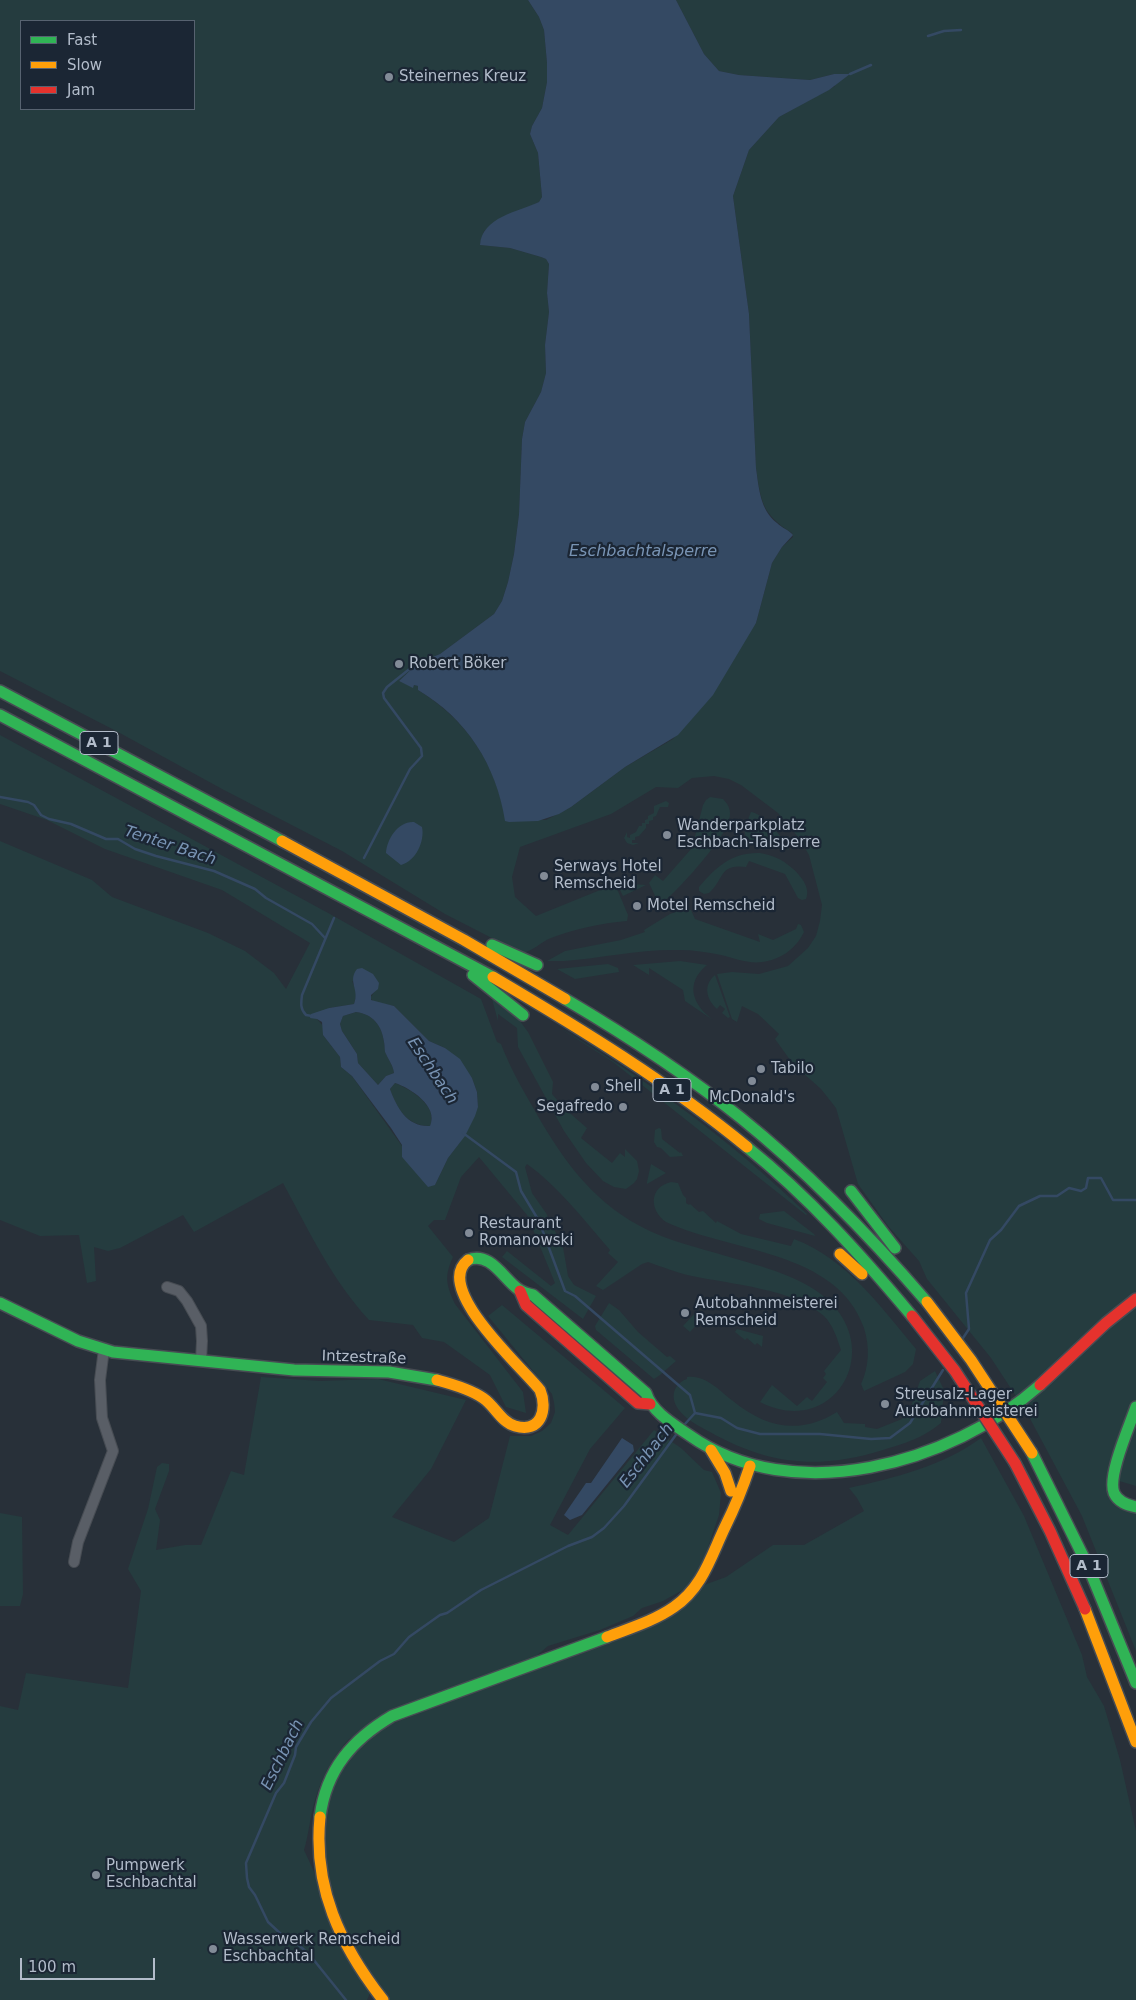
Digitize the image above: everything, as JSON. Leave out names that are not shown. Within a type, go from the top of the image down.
[{"type":"main road","name":"A 1","points":[[0,691],[419,915],[559,994],[672,1067],[768,1141],[809,1176],[884,1252],[927,1302],[971,1360],[1032,1453],[1074,1532],[1136,1683]]},
{"type":"main road","name":"A 1","points":[[0,715],[448,952],[550,1010],[660,1081],[759,1156],[818,1211],[869,1264],[955,1371],[1015,1463],[1056,1541],[1078,1590],[1136,1742]]},
{"type":"main road","points":[[454,936],[494,945],[536,965]]},
{"type":"main road","points":[[448,952],[479,981],[523,1015]]},
{"type":"main road","points":[[850,1191],[921,1281],[927,1302]]},
{"type":"main road","points":[[840,1254],[866,1278],[894,1309],[912,1316]]},
{"type":"main road","name":"Intzestraße","points":[[0,1303],[104,1350],[127,1354],[305,1371],[373,1370],[414,1375],[474,1394],[484,1399],[513,1425],[529,1426],[537,1423],[543,1416],[545,1407],[541,1393],[482,1325],[462,1293],[458,1279],[461,1268],[469,1259],[478,1257],[488,1260],[520,1291],[534,1295],[646,1393],[650,1404],[685,1433],[710,1449]]},
{"type":"main road","points":[[710,1449],[748,1465],[806,1472],[853,1470],[902,1461],[945,1446],[977,1431],[1019,1403],[1136,1299]]},
{"type":"main road","points":[[1136,1407],[1113,1475],[1112,1488],[1115,1497],[1136,1508]]},
{"type":"main road","points":[[710,1449],[725,1474],[731,1491]]},
{"type":"main road","points":[[725,1528],[731,1491],[737,1477],[748,1465]]},
{"type":"main road","points":[[383,2000],[362,1972],[346,1942],[328,1900],[322,1878],[318,1850],[320,1814],[328,1784],[341,1758],[362,1735],[392,1716],[662,1615],[690,1595],[713,1560],[725,1528],[733,1515],[748,1465]]},
{"type":"street","points":[[167,1287],[179,1291],[201,1326],[201,1361]]},
{"type":"street","points":[[74,1562],[78,1542],[113,1451],[102,1418],[100,1380],[104,1350]]},
{"type":"green space","points":[[0,0],[528,0],[539,17],[544,30],[547,63],[547,82],[542,108],[532,126],[530,134],[538,153],[542,197],[539,202],[484,231],[480,245],[510,248],[546,259],[549,264],[547,293],[549,312],[545,345],[546,373],[541,392],[525,422],[522,439],[519,514],[514,554],[502,601],[494,614],[440,654],[418,663],[399,681],[413,687],[414,685],[418,686],[418,690],[448,712],[461,725],[473,740],[491,771],[503,807],[529,820],[546,820],[571,807],[625,767],[673,739],[756,623],[772,563],[782,547],[793,537],[792,533],[774,520],[765,506],[756,468],[749,314],[733,196],[749,150],[779,117],[835,86],[834,74],[810,80],[739,75],[719,71],[704,54],[676,0],[1136,0],[1136,1486],[1109,1478],[1136,1513],[1136,1651],[1082,1516],[1027,1413],[991,1358],[927,1279],[919,1261],[888,1226],[858,1184],[836,1108],[821,1089],[793,1064],[775,1039],[779,1034],[758,1014],[742,1006],[737,1022],[732,1019],[717,974],[732,972],[759,974],[788,966],[808,948],[816,936],[820,921],[822,905],[809,855],[799,838],[778,813],[741,785],[729,779],[714,776],[692,778],[678,788],[656,787],[611,814],[520,847],[512,877],[515,897],[536,916],[615,884],[628,915],[627,921],[569,932],[551,938],[529,951],[521,953],[445,914],[342,851],[0,671]]},
{"type":"green space","points":[[0,735],[330,914],[481,999],[497,1042],[501,1044],[515,1075],[542,1122],[577,1174],[605,1203],[640,1226],[661,1236],[754,1264],[796,1279],[821,1294],[832,1304],[846,1325],[852,1347],[850,1368],[841,1387],[827,1401],[808,1409],[785,1410],[760,1402],[772,1385],[797,1406],[807,1397],[812,1401],[827,1382],[823,1378],[826,1374],[824,1371],[841,1350],[832,1328],[824,1316],[796,1299],[761,1289],[686,1275],[648,1262],[603,1290],[596,1286],[618,1262],[608,1253],[610,1250],[571,1204],[527,1164],[525,1167],[532,1193],[546,1213],[563,1247],[568,1276],[574,1285],[596,1296],[583,1319],[502,1257],[507,1251],[551,1286],[555,1283],[527,1215],[479,1157],[461,1177],[445,1220],[434,1220],[428,1226],[453,1257],[448,1270],[447,1280],[455,1304],[523,1392],[526,1413],[506,1407],[490,1375],[444,1342],[422,1338],[413,1325],[369,1320],[332,1272],[283,1183],[194,1232],[183,1215],[120,1248],[108,1251],[94,1247],[96,1281],[87,1283],[79,1235],[40,1236],[0,1220],[0,841],[92,880],[112,897],[208,933],[245,951],[274,973],[286,989],[310,943],[222,890],[105,849],[47,820],[0,804]],"holes":[[[352,981],[375,991],[370,998],[374,1002],[394,1006],[429,1041],[445,1048],[472,1078],[477,1092],[478,1107],[460,1142],[448,1158],[435,1185],[402,1157],[402,1146],[352,1076],[341,1067],[340,1057],[323,1035],[323,1026],[317,1019],[329,1008],[354,1004],[357,993]]]},
{"type":"green space","points":[[710,797],[723,799],[727,804],[730,813],[728,823],[718,841],[688,877],[662,903],[658,902],[649,883],[655,875],[663,881],[692,848],[703,805]]},
{"type":"green space","points":[[666,801],[669,803],[668,807],[660,807],[653,820],[646,824],[646,828],[639,836],[635,837],[635,840],[632,840],[632,843],[639,843],[633,845],[627,843],[624,838],[627,832],[627,837],[630,838],[630,835],[636,832],[639,826],[642,826],[642,823],[645,823],[648,816],[654,813],[654,806]]},
{"type":"green space","points":[[751,812],[767,822],[789,850],[766,842],[749,841],[746,838],[744,829]]},
{"type":"green space","points":[[760,853],[779,859],[795,870],[804,881],[807,893],[806,899],[798,898],[785,874],[749,861],[746,867],[737,866],[726,870],[709,893],[704,894],[699,891],[699,887],[705,880],[725,862],[741,855]]},
{"type":"green space","points":[[624,880],[632,884],[646,885],[623,896],[617,884]]},
{"type":"green space","points":[[685,909],[691,910],[695,919],[760,942],[758,934],[773,940],[796,929],[798,924],[801,925],[804,932],[797,944],[787,953],[775,959],[762,962],[679,950],[650,951],[578,960],[547,961],[565,951],[621,940],[645,932],[644,930],[670,914]]},
{"type":"green space","points":[[680,961],[707,965],[695,980],[694,994],[700,1008],[713,1020],[685,1001],[683,990],[649,968],[649,975],[633,965]]},
{"type":"green space","points":[[608,964],[618,968],[619,972],[575,979],[557,969]]},
{"type":"green space","points":[[715,975],[730,1017],[728,1018],[722,1013],[725,1009],[720,1005],[717,1009],[708,996],[707,988]]},
{"type":"green space","points":[[492,999],[517,1017],[528,1032],[553,1082],[552,1094],[565,1109],[587,1128],[581,1138],[612,1163],[620,1153],[625,1157],[625,1149],[637,1161],[639,1171],[637,1179],[626,1189],[614,1187],[603,1181],[586,1163],[564,1131],[518,1047],[517,1028],[498,1014],[498,1021]]},
{"type":"green space","points":[[356,1012],[372,1018],[379,1026],[383,1036],[385,1052],[393,1068],[394,1073],[386,1076],[378,1085],[358,1063],[357,1054],[342,1031],[340,1024],[343,1016]]},
{"type":"green space","points":[[558,1027],[624,1068],[688,1113],[749,1161],[807,1214],[613,1062]]},
{"type":"green space","points":[[395,1083],[408,1089],[427,1105],[432,1119],[430,1126],[415,1123],[404,1115],[390,1089]]},
{"type":"green space","points":[[661,1129],[662,1139],[681,1152],[683,1156],[670,1157],[661,1148],[657,1147],[654,1142],[655,1130]]},
{"type":"green space","points":[[651,1164],[666,1173],[647,1184],[647,1182]]},
{"type":"green space","points":[[671,1182],[678,1183],[686,1198],[686,1203],[699,1212],[703,1211],[716,1223],[717,1221],[741,1234],[791,1246],[794,1239],[831,1259],[862,1286],[916,1349],[913,1364],[905,1372],[864,1391],[861,1384],[868,1357],[867,1342],[864,1328],[850,1302],[831,1283],[806,1268],[779,1257],[692,1232],[666,1222],[660,1217],[654,1205],[654,1199],[659,1189]]},
{"type":"green space","points":[[784,1211],[815,1236],[767,1223],[759,1219],[760,1214]]},
{"type":"green space","points":[[609,1303],[619,1310],[638,1332],[667,1357],[670,1356],[676,1361],[654,1379],[596,1330],[595,1326]]},
{"type":"green space","points":[[502,1305],[625,1408],[590,1449],[550,1525],[568,1535],[654,1430],[681,1448],[704,1470],[712,1472],[721,1493],[719,1515],[700,1571],[688,1587],[663,1601],[642,1608],[633,1616],[600,1630],[548,1646],[534,1658],[349,1739],[343,1746],[329,1767],[318,1791],[304,1850],[370,1993],[367,2000],[0,2000],[0,1706],[18,1710],[26,1673],[128,1688],[141,1591],[128,1569],[148,1509],[157,1467],[162,1463],[169,1464],[169,1471],[155,1509],[160,1520],[156,1550],[185,1545],[201,1545],[231,1471],[244,1475],[261,1377],[320,1381],[378,1379],[466,1400],[431,1469],[392,1517],[454,1542],[489,1518],[510,1436],[531,1436],[542,1431],[551,1423],[555,1412],[552,1394],[488,1316]]},
{"type":"green space","points":[[696,1312],[703,1318],[690,1332],[683,1326]]},
{"type":"green space","points":[[737,1329],[763,1336],[762,1347],[757,1343],[755,1345],[747,1338],[745,1340],[735,1332]]},
{"type":"green space","points":[[935,1371],[944,1390],[941,1423],[927,1433],[907,1442],[883,1450],[837,1460],[794,1461],[753,1452],[699,1426],[679,1411],[674,1400],[678,1384],[687,1379],[687,1377],[694,1377],[700,1378],[717,1388],[745,1410],[771,1422],[797,1426],[810,1424],[837,1412],[844,1423],[865,1424],[865,1427],[877,1429],[902,1419],[910,1409],[920,1381]]},
{"type":"green space","points":[[981,1438],[1024,1516],[1082,1655],[1087,1677],[1104,1706],[1120,1760],[1136,1831],[1136,2000],[390,2000],[357,1955],[341,1918],[326,1875],[324,1824],[332,1788],[354,1751],[380,1728],[637,1630],[704,1585],[726,1577],[773,1545],[804,1545],[864,1511],[849,1488],[918,1470],[951,1456]]},
{"type":"green space","points":[[0,1513],[22,1517],[23,1594],[20,1606],[0,1606]]},
{"type":"water","name":"Eschbachtalsperre","points":[[528,0],[676,0],[704,54],[719,71],[739,75],[810,80],[834,74],[850,74],[829,90],[779,117],[749,150],[733,196],[749,314],[756,468],[759,491],[771,518],[793,535],[782,547],[772,563],[756,623],[713,695],[678,735],[625,767],[559,814],[538,821],[509,822],[505,821],[501,800],[486,763],[477,745],[465,729],[451,715],[418,690],[418,686],[414,685],[413,688],[399,681],[418,663],[440,654],[494,614],[502,601],[514,554],[519,514],[522,439],[525,422],[541,392],[546,373],[545,345],[549,312],[547,293],[549,264],[546,259],[510,248],[480,245],[482,236],[494,222],[539,202],[542,197],[538,153],[530,134],[532,126],[542,108],[547,82],[547,63],[544,30],[539,17]]},
{"type":"water","points":[[408,822],[414,822],[422,827],[421,844],[415,855],[401,865],[386,853],[387,848],[391,837],[398,828]]},
{"type":"water","points":[[362,968],[373,974],[379,983],[378,989],[371,995],[371,1000],[394,1006],[429,1041],[445,1048],[460,1059],[472,1078],[477,1092],[478,1107],[475,1116],[465,1136],[448,1158],[435,1185],[428,1187],[402,1157],[402,1145],[391,1128],[352,1076],[341,1067],[340,1057],[323,1035],[322,1022],[310,1018],[311,1014],[329,1008],[354,1004],[356,994],[353,978],[357,969]],"holes":[[[356,1012],[372,1018],[379,1026],[383,1036],[385,1053],[393,1068],[394,1073],[386,1076],[378,1085],[358,1063],[357,1054],[342,1031],[340,1024],[343,1016]],[[395,1083],[408,1089],[427,1105],[432,1119],[430,1126],[415,1123],[404,1115],[390,1089]]]},
{"type":"water","points":[[622,1438],[633,1445],[634,1451],[582,1515],[570,1520],[564,1515],[586,1483],[591,1483]]},
{"type":"waterway","points":[[928,36],[944,31],[961,30]]},
{"type":"waterway","points":[[850,74],[871,65]]},
{"type":"waterway","name":"Eschbach","points":[[364,858],[410,769],[422,756],[421,748],[384,698],[383,693],[387,687],[412,667],[414,668]]},
{"type":"waterway","name":"Tenter Bach","points":[[0,797],[28,802],[34,805],[41,815],[49,819],[71,824],[106,839],[118,839],[135,849],[214,871],[255,889],[266,898],[312,924],[325,938]]},
{"type":"waterway","name":"Eschbach","points":[[312,1016],[306,1015],[302,1008],[302,995],[334,918]]},
{"type":"waterway","name":"Eschbach","points":[[463,1133],[516,1172],[521,1191],[539,1221],[565,1291],[575,1296],[690,1395],[695,1413],[685,1424]]},
{"type":"waterway","points":[[963,1338],[969,1329],[966,1293],[990,1240],[1001,1230],[1019,1206],[1040,1196],[1057,1196],[1069,1188],[1081,1191],[1086,1188],[1088,1178],[1101,1178],[1113,1200],[1136,1200]]},
{"type":"waterway","points":[[695,1413],[721,1418],[737,1428],[760,1434],[820,1434],[871,1439],[890,1438],[910,1423],[943,1370]]},
{"type":"waterway","name":"Eschbach","points":[[346,2000],[309,1954],[268,1922],[249,1887],[247,1878],[246,1863],[276,1793],[284,1783],[295,1755],[296,1747],[311,1722],[331,1698],[380,1661],[394,1654],[409,1637],[481,1590],[568,1546],[592,1537],[604,1528],[624,1506],[678,1432]]},
{"type":"traffic: fast","points":[[0,691],[282,841]]},
{"type":"traffic: fast","points":[[0,715],[493,977]]},
{"type":"traffic: fast","points":[[492,945],[537,965]]},
{"type":"traffic: fast","points":[[473,975],[523,1015]]},
{"type":"traffic: fast","points":[[565,999],[633,1041],[741,1118],[815,1183],[883,1253],[927,1302]]},
{"type":"traffic: fast","points":[[747,1147],[792,1186],[834,1227],[912,1316]]},
{"type":"traffic: fast","points":[[851,1191],[895,1248]]},
{"type":"traffic: fast","points":[[468,1260],[476,1258],[490,1262],[518,1289],[533,1295],[646,1393],[658,1412],[689,1435],[730,1457],[775,1470],[822,1473],[870,1467],[917,1455],[962,1437],[1004,1413],[1040,1385]]},
{"type":"traffic: fast","points":[[0,1303],[78,1341],[113,1352],[294,1370],[389,1372],[437,1380]]},
{"type":"traffic: fast","points":[[1136,1407],[1116,1463],[1113,1485],[1114,1493],[1120,1501],[1136,1507]]},
{"type":"traffic: fast","points":[[1032,1453],[1088,1566],[1136,1683]]},
{"type":"traffic: fast","points":[[320,1817],[328,1784],[344,1757],[365,1735],[392,1716],[607,1637]]},
{"type":"traffic: slow","points":[[282,841],[464,940],[565,999]]},
{"type":"traffic: slow","points":[[493,977],[559,1016],[655,1078],[747,1147]]},
{"type":"traffic: slow","points":[[840,1254],[862,1274]]},
{"type":"traffic: slow","points":[[437,1380],[461,1387],[478,1395],[487,1401],[506,1421],[515,1426],[524,1428],[531,1426],[540,1418],[543,1405],[540,1390],[500,1347],[470,1308],[462,1289],[460,1273],[468,1260]]},
{"type":"traffic: slow","points":[[927,1302],[971,1360],[1032,1453]]},
{"type":"traffic: slow","points":[[711,1450],[725,1473],[731,1491]]},
{"type":"traffic: slow","points":[[607,1637],[642,1624],[666,1612],[684,1599],[692,1590],[710,1560],[742,1489],[750,1466]]},
{"type":"traffic: slow","points":[[1085,1609],[1136,1742]]},
{"type":"traffic: slow","points":[[320,1817],[319,1843],[321,1867],[333,1914],[354,1958],[383,2000]]},
{"type":"traffic: jam","points":[[520,1291],[526,1305],[638,1403],[650,1404]]},
{"type":"traffic: jam","points":[[1040,1385],[1106,1323],[1136,1299]]},
{"type":"traffic: jam","points":[[912,1316],[955,1371],[1015,1463]]},
{"type":"traffic: jam","points":[[1015,1463],[1050,1531],[1085,1609]]},
{"type":"place","name":"Steinernes Kreuz","points":[[389,77]]},
{"type":"place","name":"Robert Böker","points":[[399,664]]},
{"type":"place","name":"Wanderparkplatz Eschbach-Talsperre","points":[[667,835]]},
{"type":"place","name":"Serways Hotel Remscheid","points":[[544,876]]},
{"type":"place","name":"Motel Remscheid","points":[[637,906]]},
{"type":"place","name":"Tabilo","points":[[761,1069]]},
{"type":"place","name":"McDonald's","points":[[752,1081]]},
{"type":"place","name":"Shell","points":[[595,1087]]},
{"type":"place","name":"Segafredo","points":[[623,1107]]},
{"type":"place","name":"Restaurant Romanowski","points":[[469,1233]]},
{"type":"place","name":"Autobahnmeisterei Remscheid","points":[[685,1313]]},
{"type":"place","name":"Streusalz-Lager Autobahnmeisterei","points":[[885,1404]]},
{"type":"place","name":"Pumpwerk Eschbachtal","points":[[96,1875]]},
{"type":"place","name":"Wasserwerk Remscheid Eschbachtal","points":[[213,1949]]}]
